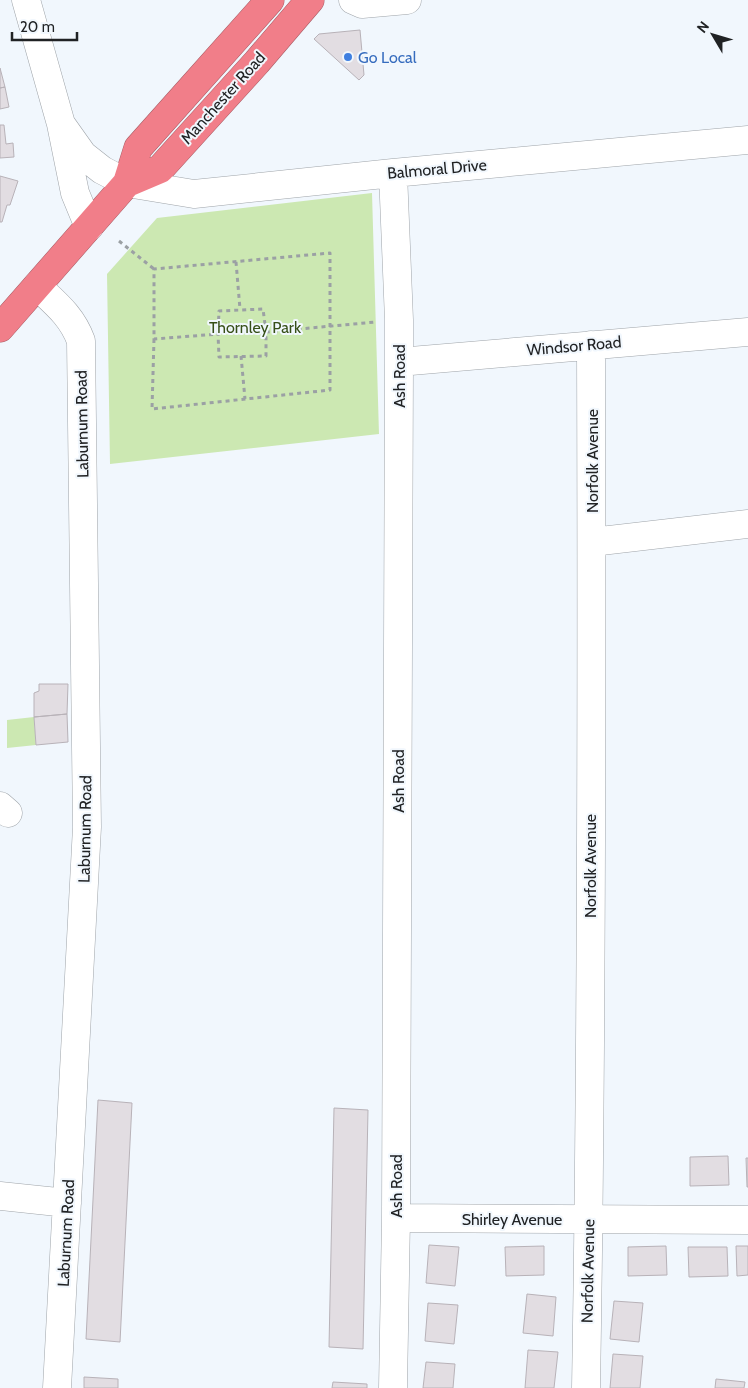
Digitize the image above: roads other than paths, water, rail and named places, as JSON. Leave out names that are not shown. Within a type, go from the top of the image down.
[{"type":"highway","name":"Manchester Road","points":[[0,328],[127,183],[138,148],[270,0]]},
{"type":"highway","name":"Manchester Road","points":[[127,183],[160,170],[310,0]]},
{"type":"street","points":[[26,0],[61,124],[75,193],[89,226]]},
{"type":"street","points":[[353,0],[362,4],[407,0]]},
{"type":"street","name":"Balmoral Drive","points":[[61,124],[83,155],[102,170],[127,183],[194,194],[392,173],[748,140]]},
{"type":"street","name":"Ash Road","points":[[392,173],[399,320],[396,1218],[393,1388]]},
{"type":"street","name":"Laburnum Road","points":[[37,286],[67,315],[76,328],[81,340],[88,827],[57,1388]]},
{"type":"street","name":"Windsor Road","points":[[399,362],[748,332]]},
{"type":"street","name":"Norfolk Avenue","points":[[586,1388],[589,1219],[591,345]]},
{"type":"street","points":[[592,542],[748,524]]},
{"type":"street","points":[[0,1196],[67,1203]]},
{"type":"street","name":"Shirley Avenue","points":[[396,1218],[748,1220]]},
{"type":"place","name":"Go Local","points":[[348,57]]},
{"type":"park label","name":"Thornley Park","points":[[255,327]]}]
